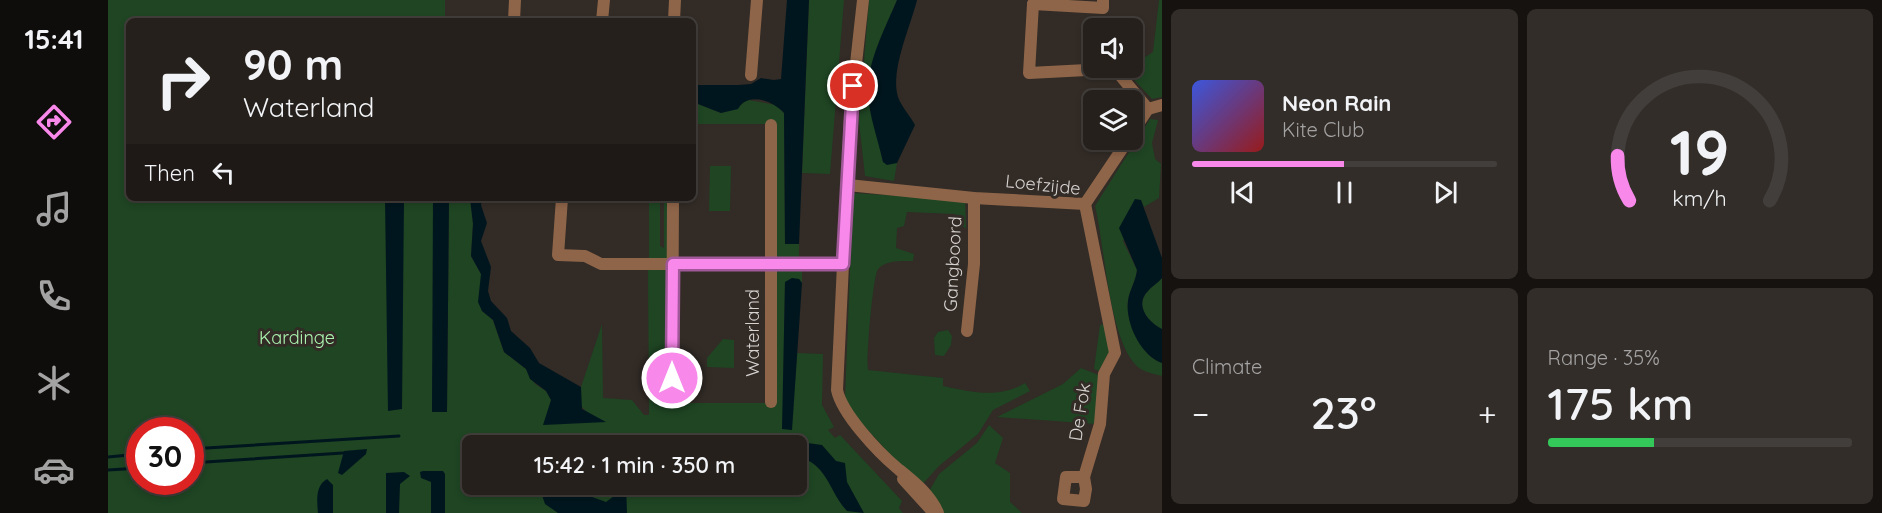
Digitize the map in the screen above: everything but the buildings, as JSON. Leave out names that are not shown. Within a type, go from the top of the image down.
[{"type":"street","points":[[515,0],[517,18]]},
{"type":"street","points":[[602,18],[604,0]]},
{"type":"street","points":[[674,18],[675,0]]},
{"type":"street","points":[[752,75],[757,0]]},
{"type":"street","points":[[863,0],[850,118],[838,397],[849,415],[897,468],[925,492],[936,513]]},
{"type":"street","points":[[1103,0],[1103,8],[1035,2],[1029,73],[1106,69],[1119,74],[1148,109]]},
{"type":"street","points":[[1143,116],[1148,109],[1162,105]]},
{"type":"street","name":"Waterland","points":[[771,125],[771,402]]},
{"type":"street","points":[[1085,204],[1121,150]]},
{"type":"street","name":"Loefzijde","points":[[848,185],[974,198],[1085,204],[1115,353]]},
{"type":"street","name":"Gangboord","points":[[967,331],[974,264],[974,198]]},
{"type":"street","name":"Waterland","points":[[562,201],[558,255],[585,256],[601,264],[843,264]]},
{"type":"street","points":[[672,401],[673,201]]},
{"type":"street","name":"De Fok","points":[[1084,477],[1100,424],[1104,374],[1115,353]]},
{"type":"green space","name":"Kardinge","points":[[108,0],[445,0],[445,18],[126,18],[126,201],[441,201],[447,411],[449,201],[470,201],[473,223],[471,256],[481,274],[482,311],[493,320],[504,352],[526,369],[535,384],[546,391],[551,400],[548,414],[587,412],[580,405],[580,390],[602,324],[603,398],[632,400],[644,415],[649,415],[648,268],[668,268],[672,403],[775,403],[774,270],[802,270],[802,283],[799,279],[785,282],[783,420],[792,420],[797,353],[823,354],[822,405],[834,427],[828,430],[835,438],[840,435],[902,501],[899,508],[903,513],[108,513]]},
{"type":"green space","points":[[809,0],[844,0],[830,174],[802,173]]},
{"type":"green space","points":[[869,0],[897,0],[881,38],[868,93],[883,162],[897,163],[894,181],[865,176],[859,122]]},
{"type":"green space","points":[[1159,0],[1162,0],[1162,97],[1152,99],[1132,78],[1143,78],[1143,58],[1153,52]]},
{"type":"green space","points":[[748,100],[776,105],[784,113],[785,244],[799,244],[799,260],[774,260],[772,124],[696,124],[696,103],[721,113]]},
{"type":"green space","points":[[1150,119],[1158,120],[1152,143],[1155,159],[1161,164],[1159,198],[1144,207],[1141,200],[1123,241],[1137,270],[1128,309],[1136,338],[1148,354],[1162,363],[1162,376],[1140,368],[1125,349],[1118,331],[1108,288],[1095,206],[1130,150],[1143,150],[1143,130]]},
{"type":"green space","points":[[710,166],[731,166],[730,211],[709,211]]},
{"type":"green space","points":[[853,193],[965,200],[966,228],[958,225],[955,214],[907,212],[904,226],[897,228],[896,248],[914,254],[913,261],[889,263],[878,269],[870,318],[868,370],[943,378],[943,386],[975,392],[995,393],[1025,383],[1030,391],[993,410],[978,434],[939,466],[920,487],[855,416],[845,399]]},
{"type":"green space","points":[[649,201],[660,201],[660,246],[664,248],[664,201],[668,201],[668,259],[649,259]]},
{"type":"green space","points":[[1162,278],[1162,329],[1144,313],[1142,302],[1148,291]]},
{"type":"green space","points":[[1105,324],[1111,348],[1099,371],[1094,369],[1100,325]]},
{"type":"green space","points":[[948,330],[952,336],[951,345],[944,356],[935,355],[934,338],[938,332]]},
{"type":"green space","points":[[723,339],[734,340],[734,368],[707,367],[707,358]]},
{"type":"green space","points":[[1081,368],[1101,376],[1096,424],[997,417],[1063,384]]},
{"type":"green space","points":[[989,425],[1003,438],[995,463],[1010,473],[1010,502],[1022,513],[944,513],[928,493],[939,474],[977,443]]},
{"type":"water","points":[[787,0],[809,0],[799,244],[785,244],[784,113],[774,105],[754,99],[748,100],[738,109],[721,113],[696,103],[696,85],[738,85],[751,84],[761,78],[781,79]]},
{"type":"water","points":[[897,0],[917,0],[902,49],[896,86],[898,97],[915,125],[897,163],[887,165],[883,162],[872,119],[868,81],[878,45]]},
{"type":"water","points":[[1135,199],[1141,200],[1162,258],[1162,278],[1148,291],[1142,302],[1148,318],[1162,329],[1162,363],[1154,359],[1141,346],[1129,319],[1128,301],[1137,270],[1119,228]]},
{"type":"water","points":[[385,201],[404,201],[402,409],[388,411]]},
{"type":"water","points":[[433,201],[449,201],[447,412],[432,412]]},
{"type":"water","points":[[470,201],[482,201],[487,223],[481,241],[491,267],[488,291],[491,301],[507,318],[511,331],[530,348],[539,363],[581,387],[582,409],[606,422],[543,425],[551,400],[546,391],[530,379],[526,369],[504,352],[493,320],[482,311],[478,302],[481,274],[471,256],[473,224]]},
{"type":"water","points":[[792,278],[799,279],[802,283],[792,430],[782,429],[785,282]]},
{"type":"water","points":[[700,433],[738,435],[611,435]]},
{"type":"water","points":[[807,443],[822,445],[836,461],[845,463],[847,482],[864,513],[847,511],[827,479],[815,465],[807,460]]},
{"type":"water","points":[[367,449],[366,454],[342,475],[338,473],[344,451]]},
{"type":"water","points":[[443,471],[445,474],[445,513],[431,513],[431,482],[421,478],[420,472]]},
{"type":"water","points":[[404,472],[410,476],[400,484],[399,513],[386,513],[386,473]]},
{"type":"water","points":[[327,479],[333,485],[333,513],[318,513],[317,499],[320,486]]},
{"type":"water","points":[[542,495],[587,495],[606,502],[614,495],[626,495],[627,513],[558,513],[545,504]]},
{"type":"waterway","points":[[204,448],[399,436]]},
{"type":"waterway","points":[[204,462],[343,453]]},
{"type":"waterway","points":[[108,457],[126,455]]},
{"type":"waterway","points":[[108,470],[126,469]]},
{"type":"route","points":[[672,378],[673,264],[843,264],[853,86]]}]
